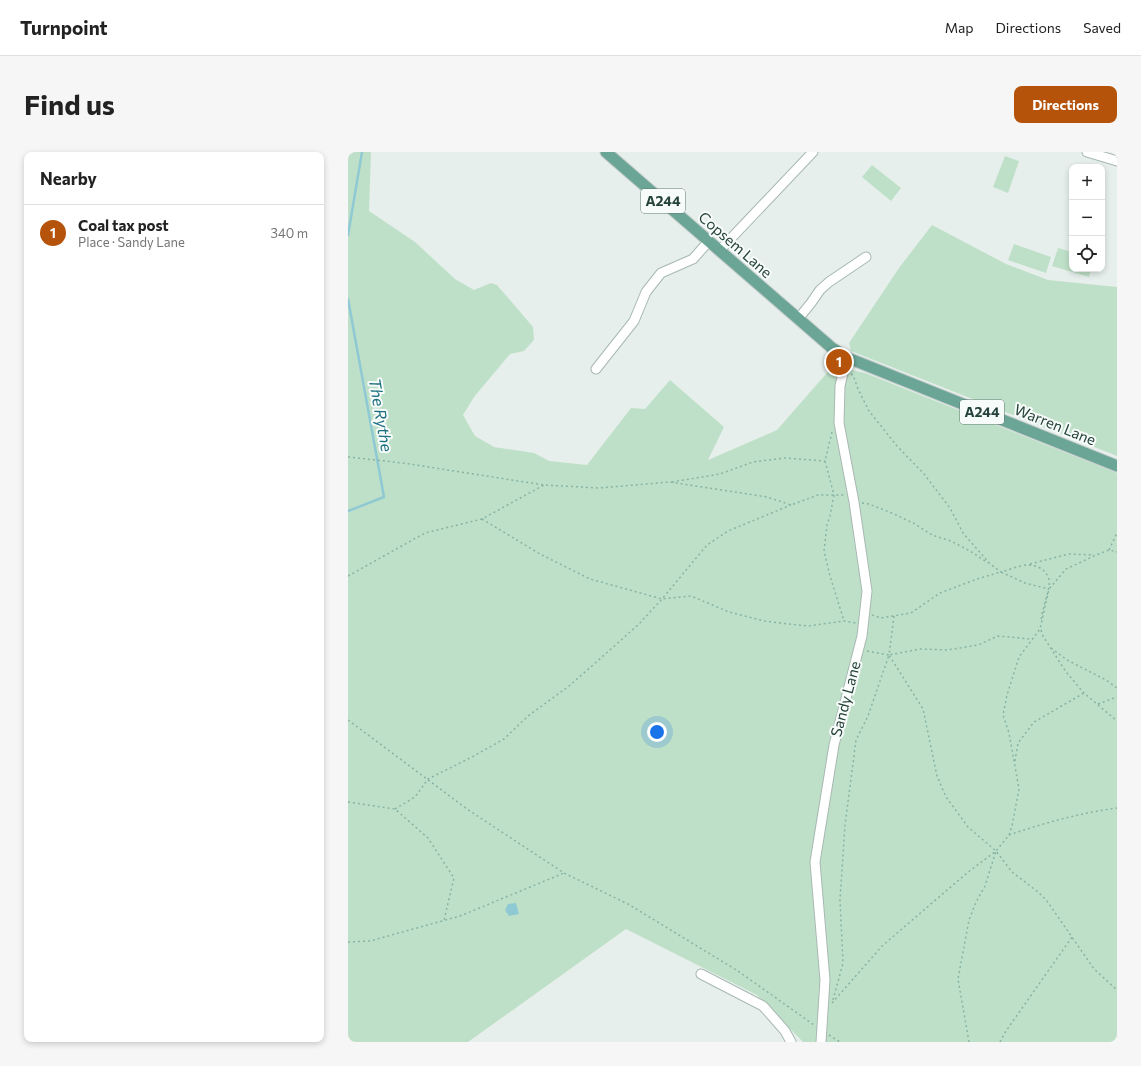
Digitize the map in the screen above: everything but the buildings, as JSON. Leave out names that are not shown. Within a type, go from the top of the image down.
[{"type":"main road","name":"Copsem Lane","points":[[606,152],[832,348],[848,358]]},
{"type":"main road","name":"Warren Lane","points":[[848,358],[1117,466]]},
{"type":"street","points":[[719,251],[812,152]]},
{"type":"street","points":[[1087,152],[1117,161]]},
{"type":"street","points":[[596,369],[634,322],[646,292],[661,273],[693,259],[708,242]]},
{"type":"street","points":[[798,319],[811,304],[820,290],[829,282],[866,257]]},
{"type":"street","name":"Sandy Lane","points":[[821,1042],[825,980],[815,862],[834,745],[859,649],[867,591],[854,502],[839,423],[840,386],[848,358]]},
{"type":"street","points":[[701,974],[763,1006],[784,1031],[791,1042]]},
{"type":"path","points":[[843,373],[853,375],[869,411],[897,446],[924,474],[950,508],[963,533],[990,564]]},
{"type":"path","points":[[832,431],[825,461],[834,495],[827,525],[824,551],[844,621]]},
{"type":"path","points":[[348,457],[544,485],[598,488],[670,482],[720,474],[753,462],[785,458],[825,461]]},
{"type":"path","points":[[670,482],[767,497],[791,505]]},
{"type":"path","points":[[348,576],[425,533],[482,519],[544,485]]},
{"type":"path","points":[[395,809],[415,797],[428,779],[504,739],[528,716],[569,686],[639,624],[707,545],[728,530],[791,505],[818,495],[834,495]]},
{"type":"path","points":[[854,502],[869,504],[894,514],[915,524],[932,535],[951,541],[970,551],[1001,572],[1025,583],[1049,589]]},
{"type":"path","points":[[482,519],[540,554],[590,579],[662,599],[691,596],[729,612],[764,621],[808,626],[844,621],[863,625]]},
{"type":"path","points":[[1109,550],[1117,533]]},
{"type":"path","points":[[1049,589],[1066,569],[1109,550],[1117,552]]},
{"type":"path","points":[[865,612],[881,618],[911,613],[940,593],[980,578],[1069,554],[1096,555]]},
{"type":"path","points":[[894,616],[889,656],[868,716],[856,740],[845,825],[840,900],[843,964],[832,1004],[882,946],[967,873],[996,851],[1009,835],[1019,789],[1015,762],[1004,715],[1007,695],[1019,657],[1040,629],[1049,589],[1048,575],[1043,569],[1028,565]]},
{"type":"path","points":[[1040,629],[1042,636],[1066,672],[1084,693],[1117,721]]},
{"type":"path","points":[[859,649],[889,656],[920,649],[947,650],[978,645],[998,636],[1032,639]]},
{"type":"path","points":[[1050,647],[1067,660],[1106,680],[1117,688]]},
{"type":"path","points":[[889,656],[922,709],[937,776],[946,797],[968,828],[996,851],[1012,872],[1047,901],[1094,969],[1117,990]]},
{"type":"path","points":[[1015,762],[1018,743],[1034,722],[1084,693]]},
{"type":"path","points":[[1098,704],[1117,696]]},
{"type":"path","points":[[348,720],[467,808],[564,873],[628,904],[738,971],[840,1042]]},
{"type":"path","points":[[348,802],[395,809],[428,838],[454,878],[444,920]]},
{"type":"path","points":[[1009,835],[1086,813],[1117,808]]},
{"type":"path","points":[[969,1042],[958,979],[969,920],[976,902],[985,886],[996,851]]},
{"type":"path","points":[[348,942],[370,941],[460,916],[564,873]]},
{"type":"path","points":[[1000,1042],[1006,1031],[1072,937]]},
{"type":"green space","points":[[348,152],[371,152],[369,211],[415,242],[455,279],[474,290],[491,283],[497,285],[533,327],[534,340],[524,351],[510,354],[474,397],[463,415],[475,436],[494,447],[534,453],[549,461],[587,465],[631,408],[645,409],[670,380],[724,427],[708,460],[777,430],[833,366],[865,373],[1117,473],[1117,1042],[803,1042],[757,995],[626,929],[468,1042],[348,1042]]},
{"type":"green space","points":[[1005,156],[1019,161],[1008,193],[993,187]]},
{"type":"green space","points":[[872,165],[901,188],[891,201],[862,177]]},
{"type":"green space","points":[[932,225],[1006,264],[1048,280],[1117,287],[1117,456],[851,351],[849,343],[899,268]]},
{"type":"green space","points":[[1014,244],[1051,257],[1046,273],[1008,260]]},
{"type":"green space","points":[[1058,248],[1069,251],[1069,271],[1052,266]]},
{"type":"green space","points":[[1072,272],[1090,272],[1089,277]]},
{"type":"water","points":[[516,903],[519,914],[509,916],[505,910],[508,904]]},
{"type":"waterway","name":"The Rythe","points":[[348,235],[362,152]]},
{"type":"waterway","name":"The Rythe","points":[[348,299],[384,497],[348,511]]},
{"type":"place","name":"Coal tax post","points":[[839,362]]}]
